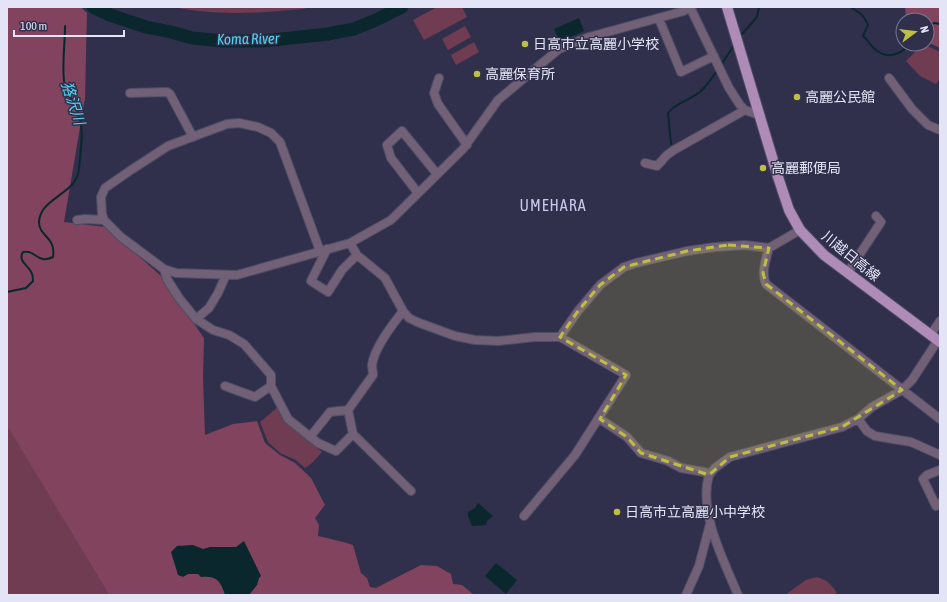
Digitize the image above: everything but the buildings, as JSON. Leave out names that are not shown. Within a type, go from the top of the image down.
[{"type":"main road","name":"川越日高線","points":[[727,7],[789,210],[800,230],[824,255],[936,339]]},
{"type":"street","points":[[357,255],[342,270],[328,292],[311,280],[324,250],[280,142],[271,133],[258,127],[239,123],[228,124],[168,146],[105,188],[101,197],[102,214],[104,220],[121,237],[164,269],[176,273],[237,275],[324,250],[350,243],[391,220],[467,145],[498,100],[559,49],[588,37],[659,19],[684,11],[690,7],[729,88],[745,110],[759,115]]},
{"type":"street","points":[[659,19],[681,72],[714,56]]},
{"type":"street","points":[[439,78],[434,93],[438,104],[467,145]]},
{"type":"street","points":[[889,78],[912,109],[928,125],[940,130]]},
{"type":"street","points":[[130,93],[167,92],[170,94],[193,137]]},
{"type":"street","points":[[645,163],[657,166],[674,150],[745,110]]},
{"type":"street","points":[[418,193],[391,158],[387,145],[402,131],[437,174]]},
{"type":"street","points":[[848,272],[881,222],[876,216]]},
{"type":"street","points":[[78,220],[104,220]]},
{"type":"street","points":[[560,337],[578,311],[600,285],[624,267],[687,250],[745,245],[769,248],[800,230]]},
{"type":"street","points":[[350,243],[357,255],[385,278],[409,318],[417,322],[455,336],[475,340],[498,341],[541,337],[560,337],[626,375],[600,419],[575,455],[524,516]]},
{"type":"street","points":[[769,248],[763,279],[766,284],[940,419]]},
{"type":"street","points":[[164,269],[167,279],[179,298],[196,319],[213,330],[229,335],[244,344],[271,375],[271,386],[288,419],[318,443],[336,452],[353,434]]},
{"type":"street","points":[[196,319],[209,308],[226,275]]},
{"type":"street","points":[[404,311],[389,330],[379,348],[372,365],[373,375],[348,410],[353,434],[411,491]]},
{"type":"street","points":[[738,595],[710,524],[706,500],[706,484],[708,475],[715,468],[730,458],[842,427],[858,419],[872,407],[902,390],[912,380],[936,339],[940,321]]},
{"type":"street","points":[[225,386],[255,397],[271,386]]},
{"type":"street","points":[[310,437],[330,412],[348,410]]},
{"type":"street","points":[[600,419],[627,437],[641,453],[668,461],[682,468],[704,472],[708,475]]},
{"type":"street","points":[[858,419],[867,432],[875,436],[910,442],[940,455]]},
{"type":"street","points":[[940,470],[927,475],[923,479],[936,506],[940,503]]},
{"type":"street","points":[[686,595],[699,566],[710,524]]},
{"type":"highlighted area","points":[[728,245],[769,248],[763,273],[766,284],[902,390],[842,427],[730,457],[709,475],[641,453],[627,437],[600,419],[626,375],[560,337],[578,311],[600,285],[624,267],[687,251]]},
{"type":"shaded area","points":[[7,7],[81,7],[87,13],[85,98],[64,222],[106,227],[161,276],[204,338],[203,377],[205,435],[233,424],[257,421],[265,443],[280,455],[295,463],[311,478],[325,505],[315,518],[319,525],[318,536],[353,545],[361,573],[367,578],[370,587],[376,588],[421,565],[437,566],[451,574],[453,584],[462,585],[474,595],[109,595],[9,429],[7,429]]},
{"type":"shaded area","points":[[174,7],[310,7],[303,9],[222,13]]},
{"type":"shaded area","points":[[437,7],[462,7],[467,17],[424,40],[413,20]]},
{"type":"shaded area","points":[[905,7],[940,7],[940,48],[935,46],[935,12],[905,12]]},
{"type":"shaded area","points":[[579,18],[584,31],[560,42],[554,29]]},
{"type":"shaded area","points":[[465,26],[471,37],[448,50],[442,39]]},
{"type":"shaded area","points":[[474,42],[479,52],[456,65],[451,55]]},
{"type":"shaded area","points":[[935,50],[940,52],[940,79],[936,84],[920,76],[906,61],[915,52],[935,52]]},
{"type":"shaded area","points":[[278,407],[291,426],[322,452],[305,468],[296,460],[280,453],[268,442],[260,422]]},
{"type":"shaded area","points":[[9,428],[109,595],[7,595],[7,429]]},
{"type":"shaded area","points":[[478,503],[493,516],[487,521],[486,525],[472,526],[468,512],[475,508]]},
{"type":"shaded area","points":[[244,541],[261,576],[257,585],[249,595],[225,595],[220,583],[211,577],[201,577],[198,574],[188,574],[183,577],[178,575],[171,552],[177,546],[193,545],[203,549],[210,547],[236,547]]},
{"type":"shaded area","points":[[496,563],[517,580],[506,594],[485,576]]},
{"type":"shaded area","points":[[817,577],[833,587],[837,593],[831,595],[785,595],[806,580]]},
{"type":"waterway","name":"Koma River","points":[[93,7],[110,15],[146,27],[192,38],[224,41],[263,41],[328,34],[354,29],[402,7]]},
{"type":"waterway","points":[[742,34],[757,17],[759,7]]},
{"type":"waterway","points":[[850,7],[859,12],[865,19],[868,25],[863,36],[873,47],[885,55],[900,52]]},
{"type":"waterway","name":"狢沢川","points":[[107,20],[110,15]]},
{"type":"waterway","points":[[935,23],[940,24]]},
{"type":"waterway","name":"狢沢川","points":[[7,292],[26,288],[33,281],[31,271],[24,264],[22,259],[23,252],[31,253],[43,259],[53,257],[52,245],[40,227],[39,222],[41,214],[50,202],[70,187],[75,181],[79,172],[82,132],[78,112],[67,91],[64,81],[63,61],[65,26]]},
{"type":"waterway","points":[[722,68],[723,62],[734,45]]},
{"type":"waterway","points":[[671,144],[668,113],[675,106],[702,90],[718,70]]},
{"type":"place","name":"日高市立高麗小学校","points":[[525,44]]},
{"type":"place","name":"高麗保育所","points":[[477,74]]},
{"type":"place","name":"高麗公民館","points":[[797,97]]},
{"type":"place","name":"高麗郵便局","points":[[763,168]]},
{"type":"place","name":"日高市立高麗小中学校","points":[[617,512]]},
{"type":"district","name":"UMEHARA","points":[[553,205]]}]
